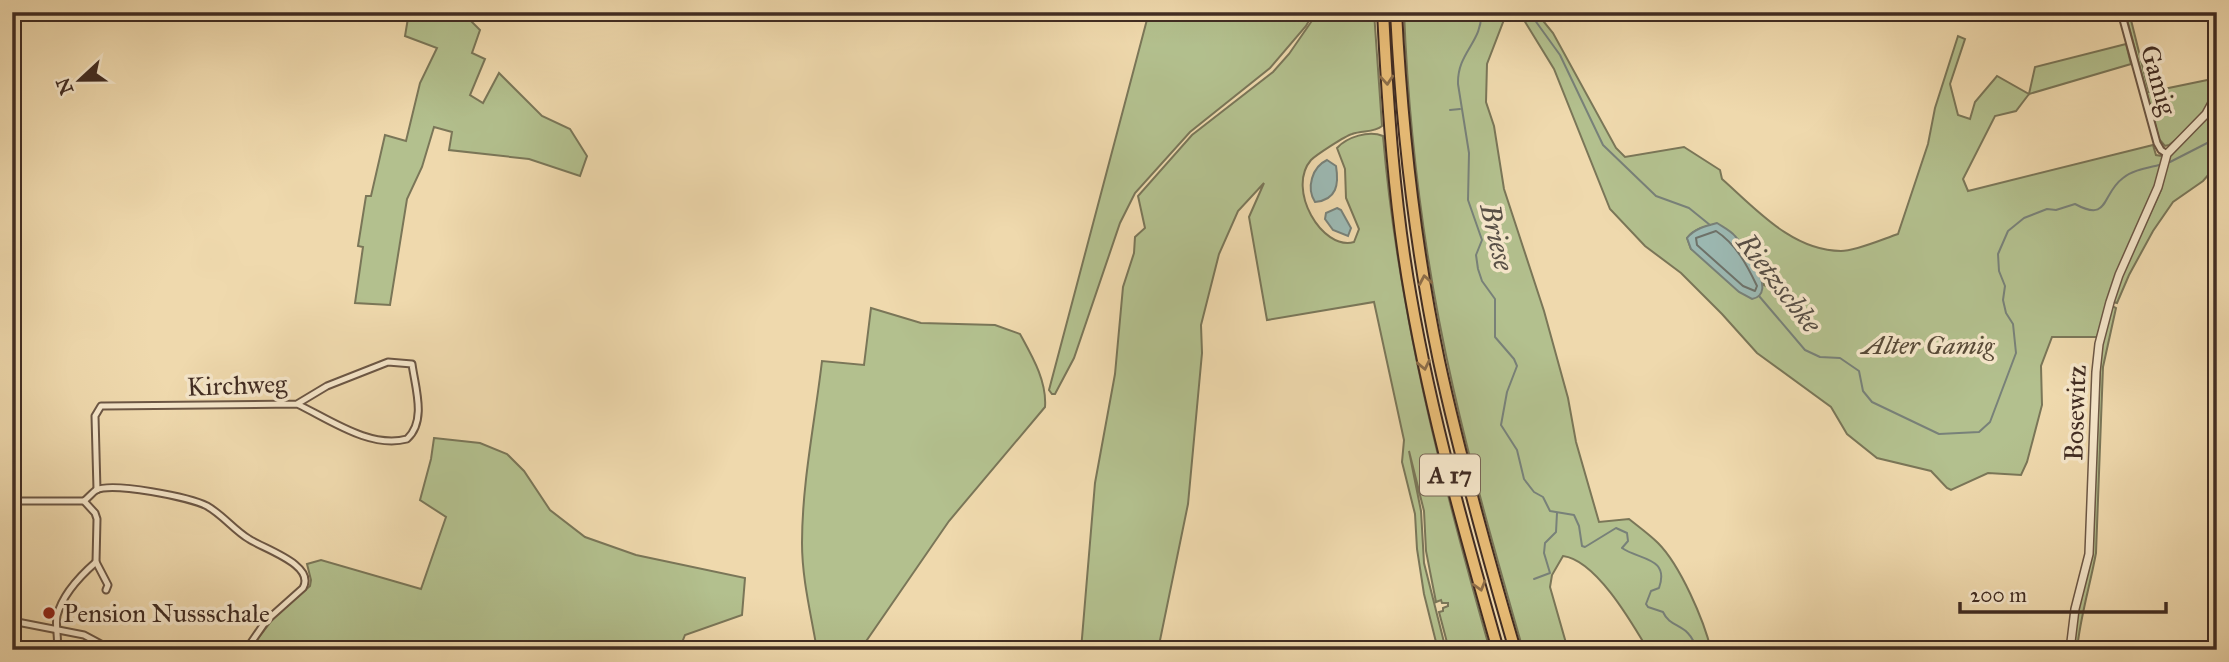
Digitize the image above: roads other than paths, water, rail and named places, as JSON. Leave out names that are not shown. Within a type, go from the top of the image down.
[{"type":"highway","name":"A 17","points":[[1383,12],[1394,169],[1411,298],[1431,400],[1498,650]]},
{"type":"highway","name":"A 17","points":[[1396,12],[1411,194],[1432,324],[1463,464],[1515,650]]},
{"type":"street","name":"Gamig","points":[[2121,12],[2157,143],[2167,154]]},
{"type":"street","points":[[2167,154],[2206,114],[2217,94]]},
{"type":"street","name":"Bosewitz","points":[[2070,650],[2075,609],[2089,554],[2099,344],[2119,275],[2158,187],[2167,154]]},
{"type":"street","name":"Kirchweg","points":[[97,489],[95,416],[101,406],[297,404],[372,438],[385,441],[407,439],[414,431],[419,418],[412,364],[388,362],[341,380],[297,404]]},
{"type":"street","points":[[12,501],[84,501],[97,489],[115,488],[199,502],[212,509],[248,539],[299,566],[306,577],[303,588],[267,621],[246,650]]},
{"type":"street","points":[[84,501],[97,519],[96,562],[107,585],[106,590]]},
{"type":"street","points":[[57,650],[57,617],[65,597],[96,562]]},
{"type":"street","points":[[12,621],[84,635],[112,650]]},
{"type":"water","points":[[1327,160],[1336,166],[1335,190],[1328,198],[1315,202],[1311,191],[1312,178]]},
{"type":"water","points":[[1337,208],[1341,210],[1351,228],[1348,236],[1333,230],[1325,219],[1326,213]]},
{"type":"water","points":[[1717,223],[1740,242],[1758,270],[1762,289],[1759,295],[1752,299],[1739,292],[1691,249],[1687,238],[1690,235],[1700,228]]},
{"type":"waterway","name":"Briese","points":[[1481,12],[1478,31],[1461,63],[1458,84],[1469,153],[1468,200],[1482,240],[1476,255],[1478,269],[1482,281],[1495,299],[1495,337],[1517,366],[1507,392],[1501,425],[1517,450],[1524,479],[1534,492],[1543,497],[1550,511],[1574,515],[1582,546],[1585,547],[1616,528],[1627,533],[1628,541],[1622,548],[1657,565],[1661,578],[1659,588],[1651,591],[1646,604],[1663,612],[1666,618],[1689,634],[1697,650]]},
{"type":"waterway","name":"Rietzschke","points":[[1529,12],[1560,55],[1603,145],[1656,196],[1689,208],[1710,225]]},
{"type":"waterway","points":[[1450,110],[1460,109]]},
{"type":"waterway","name":"Rietzschke","points":[[2170,162],[2217,138]]},
{"type":"waterway","name":"Rietzschke","points":[[1759,296],[1805,350],[1820,357],[1840,358],[1859,371],[1863,391],[1872,402],[1939,434],[1979,432],[1990,422],[2016,353],[2013,324],[2006,313],[2003,300],[2005,286],[1999,271],[1998,254],[2008,231],[2024,218],[2047,209],[2056,210],[2075,204],[2086,209],[2100,208],[2116,184],[2127,175],[2159,165]]},
{"type":"waterway","points":[[1534,579],[1550,573],[1544,553],[1545,543],[1556,532],[1557,513]]},
{"type":"place","name":"Pension Nussschale","points":[[49,613]]},
{"type":"park label","name":"Alter Gamig","points":[[1928,345]]}]
